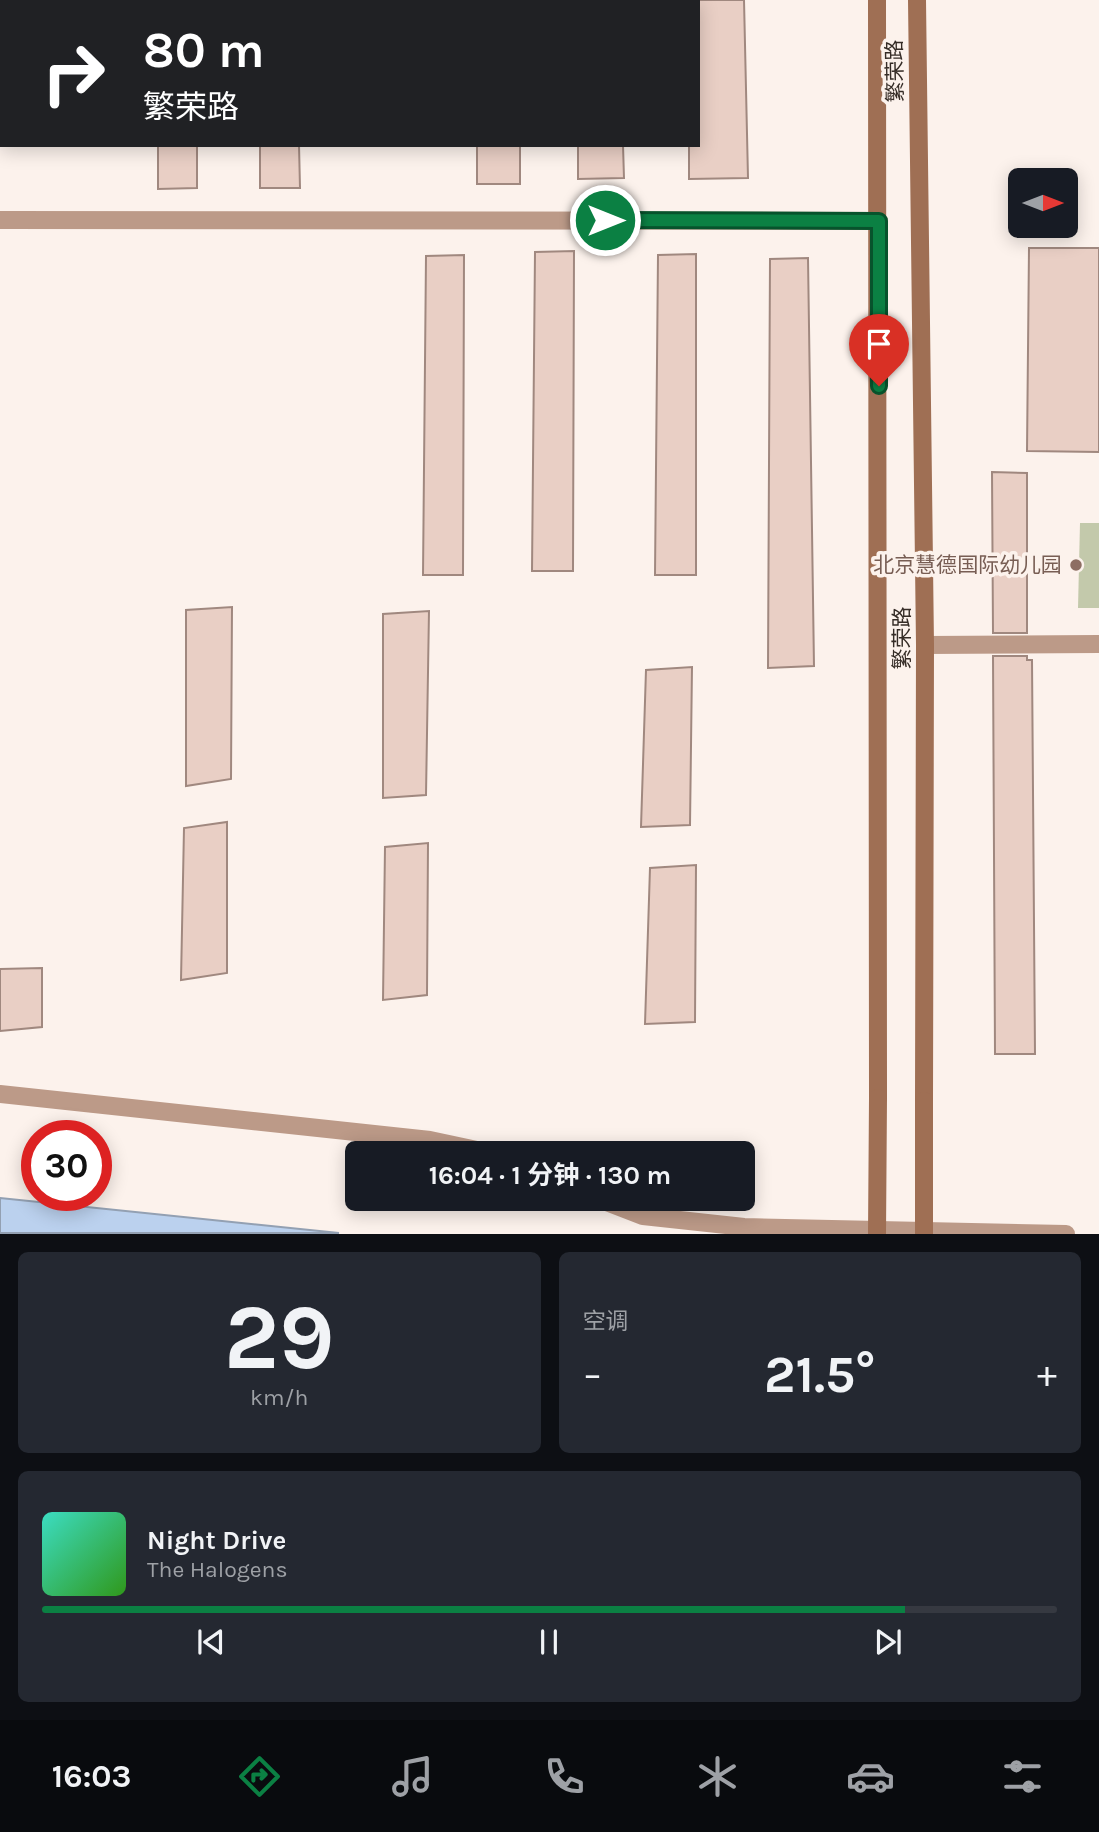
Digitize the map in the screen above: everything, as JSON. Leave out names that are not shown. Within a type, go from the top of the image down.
[{"type":"main road","name":"繁荣路","points":[[877,0],[877,1234]]},
{"type":"main road","name":"繁荣路","points":[[917,0],[925,645],[924,1234]]},
{"type":"street","points":[[0,220],[152,218],[879,221]]},
{"type":"street","points":[[925,645],[1099,644]]},
{"type":"street","points":[[0,1094],[435,1141]]},
{"type":"street","points":[[630,1211],[643,1216],[744,1227],[1066,1234]]},
{"type":"green space","points":[[1080,523],[1099,523],[1099,608],[1078,608]]},
{"type":"water","points":[[0,1198],[21,1200],[21,1211],[112,1210],[339,1233],[0,1233]]},
{"type":"building","points":[[700,0],[744,0],[748,178],[689,179],[689,147],[700,147]]},
{"type":"building","points":[[158,147],[197,147],[197,188],[158,189]]},
{"type":"building","points":[[260,147],[299,147],[300,188],[260,188]]},
{"type":"building","points":[[477,147],[520,147],[520,184],[477,184]]},
{"type":"building","points":[[578,147],[623,147],[624,178],[578,179]]},
{"type":"building","points":[[1029,248],[1099,248],[1099,452],[1027,451]]},
{"type":"building","points":[[574,251],[573,571],[532,571],[535,252]]},
{"type":"building","points":[[696,254],[696,575],[655,575],[658,255]]},
{"type":"building","points":[[464,255],[463,575],[423,575],[426,256]]},
{"type":"building","points":[[808,258],[814,666],[768,668],[770,259]]},
{"type":"building","points":[[992,472],[1027,473],[1027,633],[993,633]]},
{"type":"building","points":[[232,607],[231,779],[186,786],[186,610]]},
{"type":"building","points":[[429,611],[426,795],[383,798],[383,614]]},
{"type":"building","points":[[993,656],[1027,656],[1027,660],[1032,660],[1035,1054],[995,1054]]},
{"type":"building","points":[[692,667],[690,825],[641,827],[646,670]]},
{"type":"building","points":[[227,822],[227,973],[181,980],[184,828]]},
{"type":"building","points":[[428,843],[427,995],[383,1000],[385,847]]},
{"type":"building","points":[[696,865],[695,1022],[645,1024],[650,868]]},
{"type":"building","points":[[42,968],[42,1027],[0,1031],[0,969]]},
{"type":"place","name":"北京慧德国际幼儿园","points":[[1076,565]]},
{"type":"route","points":[[605,220],[879,221],[879,386]]}]
